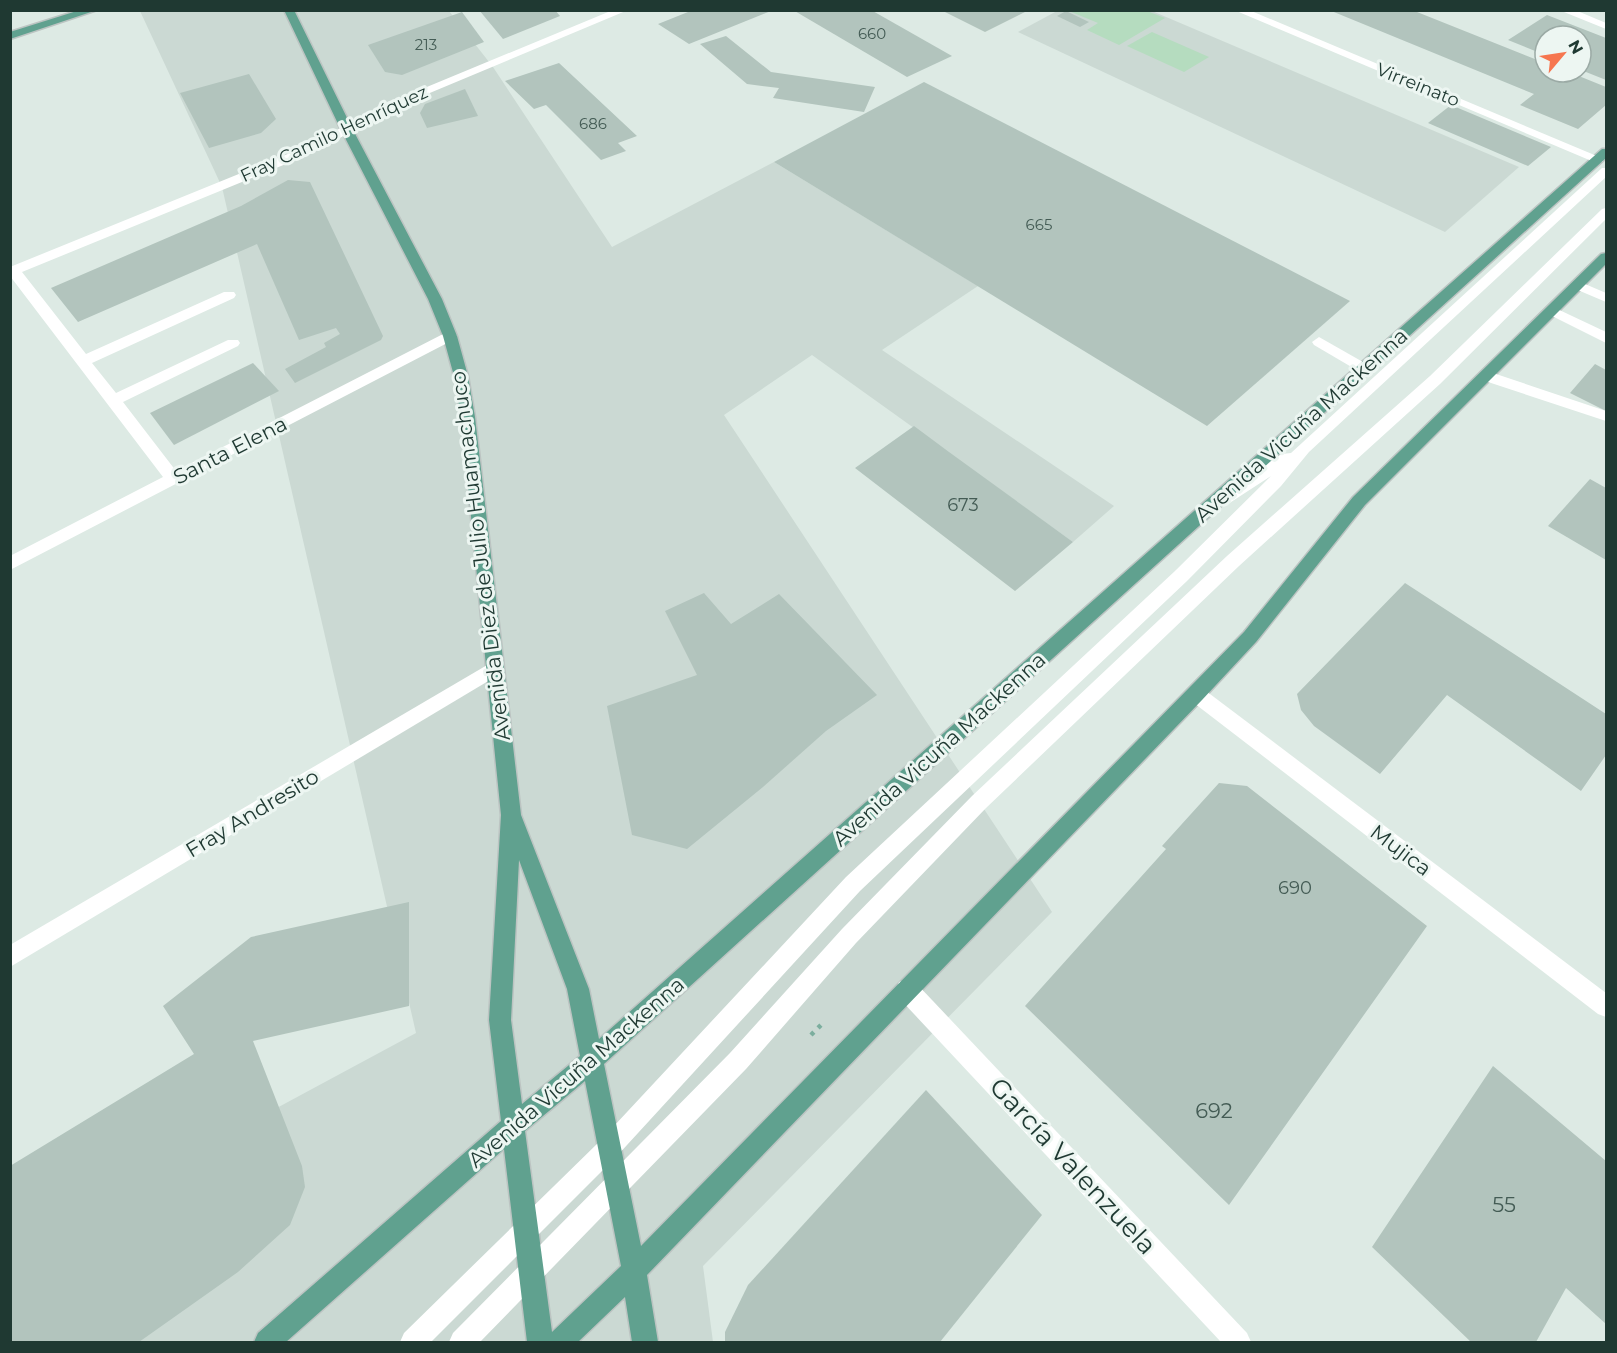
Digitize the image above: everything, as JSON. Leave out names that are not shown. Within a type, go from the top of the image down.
[{"type":"main road","points":[[10,36],[92,10]]},
{"type":"main road","name":"Avenida Diez de Julio Huamachuco","points":[[289,10],[346,129],[423,274],[450,336],[461,376],[468,417],[511,815],[500,1020],[540,1342]]},
{"type":"main road","name":"Avenida Vicuña Mackenna","points":[[267,1342],[513,1126],[591,1061],[1201,513],[1604,161]]},
{"type":"main road","points":[[560,1342],[634,1272],[1196,694],[1250,636],[1359,501],[1606,257]]},
{"type":"main road","name":"Avenida Diez de Julio Huamachuco","points":[[511,815],[578,990],[634,1272],[645,1342]]},
{"type":"street","name":"Fray Camilo Henríquez","points":[[12,271],[304,152],[397,103],[623,10]]},
{"type":"street","name":"Virreinato","points":[[1239,10],[1604,161]]},
{"type":"street","points":[[1564,10],[1606,26]]},
{"type":"street","points":[[413,1342],[608,1149],[853,884],[1181,576],[1275,482],[1304,448],[1604,161]]},
{"type":"street","points":[[462,1342],[616,1188],[746,1053],[849,936],[979,802],[1233,561],[1435,380],[1606,212]]},
{"type":"street","points":[[12,271],[174,480]]},
{"type":"street","points":[[1578,285],[1606,298]]},
{"type":"street","points":[[84,361],[229,295]]},
{"type":"street","points":[[1553,311],[1606,338]]},
{"type":"street","name":"Santa Elena","points":[[10,564],[450,336]]},
{"type":"street","points":[[1319,342],[1365,369]]},
{"type":"street","points":[[113,401],[233,343]]},
{"type":"street","points":[[1487,376],[1606,416]]},
{"type":"street","points":[[1201,513],[1304,448]]},
{"type":"street","name":"Fray Andresito","points":[[10,957],[494,669]]},
{"type":"street","name":"Mujica","points":[[1196,694],[1606,1006]]},
{"type":"street","name":"García Valenzuela","points":[[907,990],[1238,1342]]},
{"type":"shaded area","points":[[140,11],[449,11],[493,67],[612,247],[774,162],[978,286],[882,350],[1114,506],[1073,542],[812,355],[724,415],[1052,912],[703,1266],[713,1342],[11,1342],[11,1251],[416,1033],[222,187]]},
{"type":"shaded area","points":[[1057,11],[1152,11],[1519,167],[1445,232],[1018,32]]},
{"type":"green space","points":[[1069,11],[1147,11],[1165,18],[1119,45],[1087,30],[1098,23]]},
{"type":"green space","points":[[1152,32],[1209,57],[1184,72],[1127,46]]},
{"type":"building","points":[[479,10],[555,10],[560,16],[503,39]]},
{"type":"building","points":[[693,10],[771,11],[689,44],[658,24]]},
{"type":"building","points":[[793,10],[871,10],[952,56],[907,77]]},
{"type":"building","points":[[941,10],[1029,10],[985,32]]},
{"type":"building","points":[[1329,10],[1412,10],[1533,58],[1533,84],[1593,84],[1593,82],[1606,87],[1606,105],[1578,129],[1520,105],[1534,94]]},
{"type":"building","points":[[1066,11],[1089,22],[1080,27],[1057,16]]},
{"type":"building","points":[[462,12],[484,42],[402,75],[385,72],[368,45]]},
{"type":"building","points":[[1547,15],[1570,24],[1533,24],[1533,50],[1508,40]]},
{"type":"building","points":[[1593,33],[1606,38],[1606,80],[1593,75]]},
{"type":"building","points":[[726,36],[771,72],[875,87],[864,112],[773,98],[779,88],[747,84],[700,44]]},
{"type":"building","points":[[559,63],[637,136],[618,143],[626,151],[601,160],[546,105],[534,109],[505,81]]},
{"type":"building","points":[[249,74],[276,119],[261,133],[209,148],[180,93]]},
{"type":"building","points":[[924,82],[1350,301],[1207,426],[774,162]]},
{"type":"building","points":[[465,89],[478,116],[427,128],[420,113],[425,104]]},
{"type":"building","points":[[1451,105],[1551,147],[1528,166],[1428,123]]},
{"type":"building","points":[[288,180],[310,182],[383,336],[381,340],[295,383],[285,369],[326,347],[324,343],[340,334],[336,328],[299,340],[257,244],[78,322],[51,288],[241,206]]},
{"type":"building","points":[[253,363],[279,391],[174,445],[150,413]]},
{"type":"building","points":[[1595,364],[1606,370],[1606,411],[1570,393]]},
{"type":"building","points":[[914,426],[1073,542],[1015,591],[855,468]]},
{"type":"building","points":[[1590,479],[1606,488],[1606,560],[1548,526]]},
{"type":"building","points":[[1405,583],[1606,714],[1606,755],[1581,791],[1447,695],[1380,774],[1314,726],[1301,710],[1297,694]]},
{"type":"building","points":[[704,593],[731,624],[779,594],[877,695],[826,731],[763,787],[687,849],[632,835],[607,706],[697,675],[665,611]]},
{"type":"building","points":[[1219,783],[1247,786],[1427,926],[1229,1205],[1025,1006],[1166,849],[1162,846]]},
{"type":"building","points":[[409,902],[409,1006],[253,1041],[302,1166],[305,1187],[290,1225],[238,1272],[139,1342],[10,1342],[10,1166],[194,1054],[163,1006],[251,937]]},
{"type":"building","points":[[1493,1066],[1606,1161],[1606,1324],[1566,1288],[1536,1342],[1471,1342],[1372,1247]]},
{"type":"building","points":[[926,1090],[1042,1215],[940,1342],[725,1342],[725,1332],[748,1285]]}]
